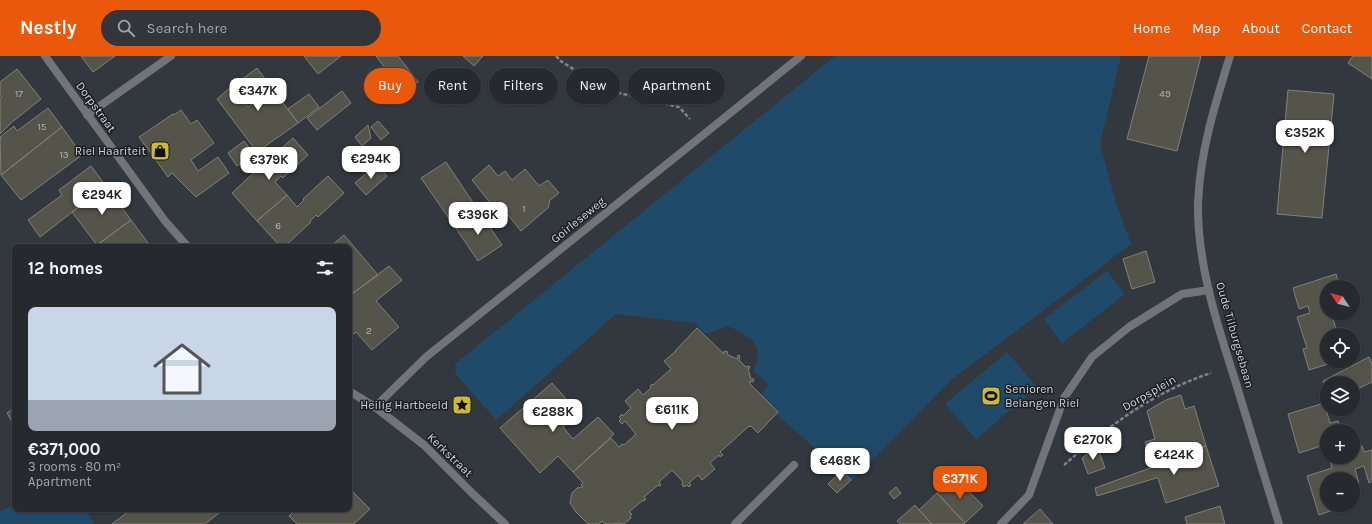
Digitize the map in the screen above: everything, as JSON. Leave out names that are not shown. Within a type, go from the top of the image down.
[{"type":"street","name":"Dorpstraat","points":[[45,56],[165,221],[185,244]]},
{"type":"street","points":[[87,115],[171,56]]},
{"type":"street","name":"Goirleseweg","points":[[375,407],[426,357],[801,56]]},
{"type":"street","name":"Oude Tilburgsebaan","points":[[1230,56],[1214,109],[1202,162],[1198,203],[1199,233],[1214,314],[1279,524]]},
{"type":"street","points":[[1001,524],[1029,495],[1064,398],[1092,357],[1129,326],[1182,294],[1209,290]]},
{"type":"street","points":[[352,393],[375,407]]},
{"type":"street","name":"Kerkstraat","points":[[375,407],[424,445],[505,524]]},
{"type":"street","points":[[735,524],[794,465]]},
{"type":"path","points":[[556,56],[562,62],[593,81],[619,93],[679,106],[703,135]]},
{"type":"path","name":"Dorpsplein","points":[[1061,467],[1095,438],[1153,399],[1201,376],[1230,366]]},
{"type":"shaded area","points":[[835,56],[1121,56],[1100,144],[1115,200],[1131,244],[951,380],[852,481],[758,398],[769,385],[753,371],[757,362],[757,348],[754,342],[749,338],[728,326],[706,334],[694,323],[616,314],[496,420],[456,374],[455,364]]},
{"type":"shaded area","points":[[1107,271],[1125,294],[1062,343],[1044,319]]},
{"type":"shaded area","name":"Senioren Belangen Riel","points":[[1007,352],[1037,387],[976,439],[945,404]]},
{"type":"shaded area","points":[[12,506],[12,512],[87,512],[94,524],[0,524],[0,511]]},
{"type":"building","points":[[81,56],[115,56],[93,72]]},
{"type":"building","points":[[304,56],[341,56],[318,74]]},
{"type":"building","points":[[376,56],[398,56],[407,68],[385,68]]},
{"type":"building","points":[[463,56],[483,56],[474,66]]},
{"type":"building","points":[[1149,56],[1201,56],[1177,151],[1127,139]]},
{"type":"building","points":[[1353,56],[1372,56],[1372,79],[1348,63]]},
{"type":"building","points":[[257,68],[298,123],[257,152],[217,99],[232,86],[248,107],[257,100],[241,80]]},
{"type":"building","points":[[17,69],[41,99],[11,123],[0,134],[0,98],[2,97],[0,95],[0,82]]},
{"type":"building","points":[[1288,90],[1334,94],[1322,218],[1277,214]]},
{"type":"building","points":[[342,91],[351,103],[317,130],[307,118]]},
{"type":"building","points":[[309,94],[319,107],[298,123],[288,109]]},
{"type":"building","points":[[48,108],[62,127],[1,175],[0,137],[14,126],[17,131]]},
{"type":"building","points":[[181,110],[191,124],[197,120],[214,143],[191,160],[198,171],[218,157],[229,173],[196,197],[172,173],[168,177],[139,137]]},
{"type":"building","points":[[378,121],[389,133],[381,140],[371,127]]},
{"type":"building","points":[[368,125],[371,138],[362,146],[355,137]]},
{"type":"building","points":[[62,127],[82,155],[21,200],[1,175]]},
{"type":"building","points":[[293,138],[308,155],[283,178],[281,176],[275,182],[287,195],[257,221],[232,193],[260,167],[262,168],[268,163],[267,161]]},
{"type":"building","points":[[244,141],[254,154],[237,166],[228,153]]},
{"type":"building","points":[[446,162],[478,210],[455,227],[421,178]]},
{"type":"building","points":[[377,164],[387,176],[366,195],[355,183]]},
{"type":"building","points":[[489,165],[498,176],[505,171],[512,180],[525,169],[539,186],[548,180],[559,193],[549,201],[549,207],[521,231],[508,215],[503,219],[472,180]]},
{"type":"building","points":[[91,166],[106,186],[40,237],[28,220],[62,195],[59,190]]},
{"type":"building","points":[[328,176],[344,193],[318,217],[316,215],[310,221],[311,222],[287,244],[278,244],[257,221],[287,195],[297,207],[304,200],[303,199]]},
{"type":"building","points":[[106,186],[131,220],[98,244],[96,244],[72,212]]},
{"type":"building","points":[[478,210],[502,245],[478,261],[455,227]]},
{"type":"building","points":[[131,220],[149,244],[98,244]]},
{"type":"building","points":[[344,235],[352,244],[334,244]]},
{"type":"building","points":[[352,244],[378,275],[352,294]]},
{"type":"building","points":[[1146,251],[1155,282],[1132,289],[1123,259]]},
{"type":"building","points":[[389,266],[402,280],[376,301],[399,327],[372,350],[356,332],[352,335],[352,294]]},
{"type":"building","points":[[1336,274],[1338,280],[1320,280],[1320,320],[1333,320],[1336,328],[1320,328],[1320,367],[1309,370],[1303,349],[1307,348],[1297,317],[1310,313],[1308,306],[1299,309],[1293,288]]},
{"type":"building","points":[[697,328],[724,354],[723,352],[727,351],[728,355],[737,359],[738,355],[740,356],[739,360],[746,367],[749,366],[750,368],[748,369],[751,379],[754,379],[753,382],[750,381],[750,384],[778,412],[758,433],[751,426],[749,426],[720,452],[723,455],[720,457],[719,455],[710,463],[715,469],[702,480],[698,475],[689,483],[691,485],[689,487],[687,485],[684,487],[682,485],[683,482],[672,470],[659,482],[661,485],[658,485],[644,497],[646,499],[644,501],[643,500],[629,512],[632,514],[630,516],[631,518],[624,524],[605,524],[602,521],[599,524],[588,524],[576,512],[570,503],[572,493],[577,488],[583,487],[581,485],[583,483],[573,472],[611,438],[619,447],[622,444],[624,445],[636,434],[625,421],[622,424],[619,421],[621,419],[619,417],[622,414],[623,416],[631,408],[625,401],[638,389],[643,395],[651,388],[650,386],[652,384],[653,385],[671,369],[664,361],[676,351]]},
{"type":"building","points":[[1369,357],[1372,364],[1372,382],[1360,388],[1360,376],[1333,376],[1348,368],[1360,368],[1360,362]]},
{"type":"building","points":[[552,383],[568,401],[562,406],[573,418],[563,427],[573,439],[598,417],[614,434],[573,472],[558,456],[540,473],[500,428]]},
{"type":"building","points":[[1181,395],[1185,409],[1194,406],[1206,446],[1152,464],[1145,442],[1155,439],[1147,411],[1166,400]]},
{"type":"building","points":[[1320,404],[1320,416],[1328,416],[1330,423],[1338,421],[1339,424],[1320,424],[1320,446],[1299,453],[1288,414]]},
{"type":"building","points":[[12,409],[12,422],[7,413]]},
{"type":"building","points":[[1097,446],[1105,468],[1088,474],[1082,458]]},
{"type":"building","points":[[1206,446],[1219,486],[1166,503],[1158,478],[1156,478],[1097,496],[1095,488],[1153,467],[1152,464]]},
{"type":"building","points":[[1362,446],[1364,452],[1372,450],[1372,481],[1369,483],[1364,466],[1355,469],[1356,472],[1320,472],[1320,512],[1327,512],[1319,515],[1307,476],[1332,468],[1331,464],[1360,464],[1360,447]]},
{"type":"building","points":[[842,471],[851,480],[837,493],[828,484]]},
{"type":"building","points":[[954,476],[983,506],[965,523],[937,493]]},
{"type":"building","points":[[896,487],[901,493],[894,499],[889,493]]},
{"type":"building","points":[[352,491],[370,509],[354,524],[297,524],[289,516],[293,512],[352,512]]},
{"type":"building","points":[[937,493],[965,523],[964,524],[932,524],[919,510]]},
{"type":"building","points":[[915,505],[932,524],[900,524],[897,521]]},
{"type":"building","points":[[1220,506],[1225,524],[1187,524],[1185,517]]},
{"type":"building","points":[[1040,509],[1053,524],[1023,524]]},
{"type":"building","points":[[128,512],[220,512],[205,524],[112,524]]},
{"type":"place","name":"Riel Haariteit","points":[[160,151]]},
{"type":"place","name":"Senioren Belangen Riel","points":[[991,396]]},
{"type":"place","name":"Heilig Hartbeeld","points":[[462,405]]}]
